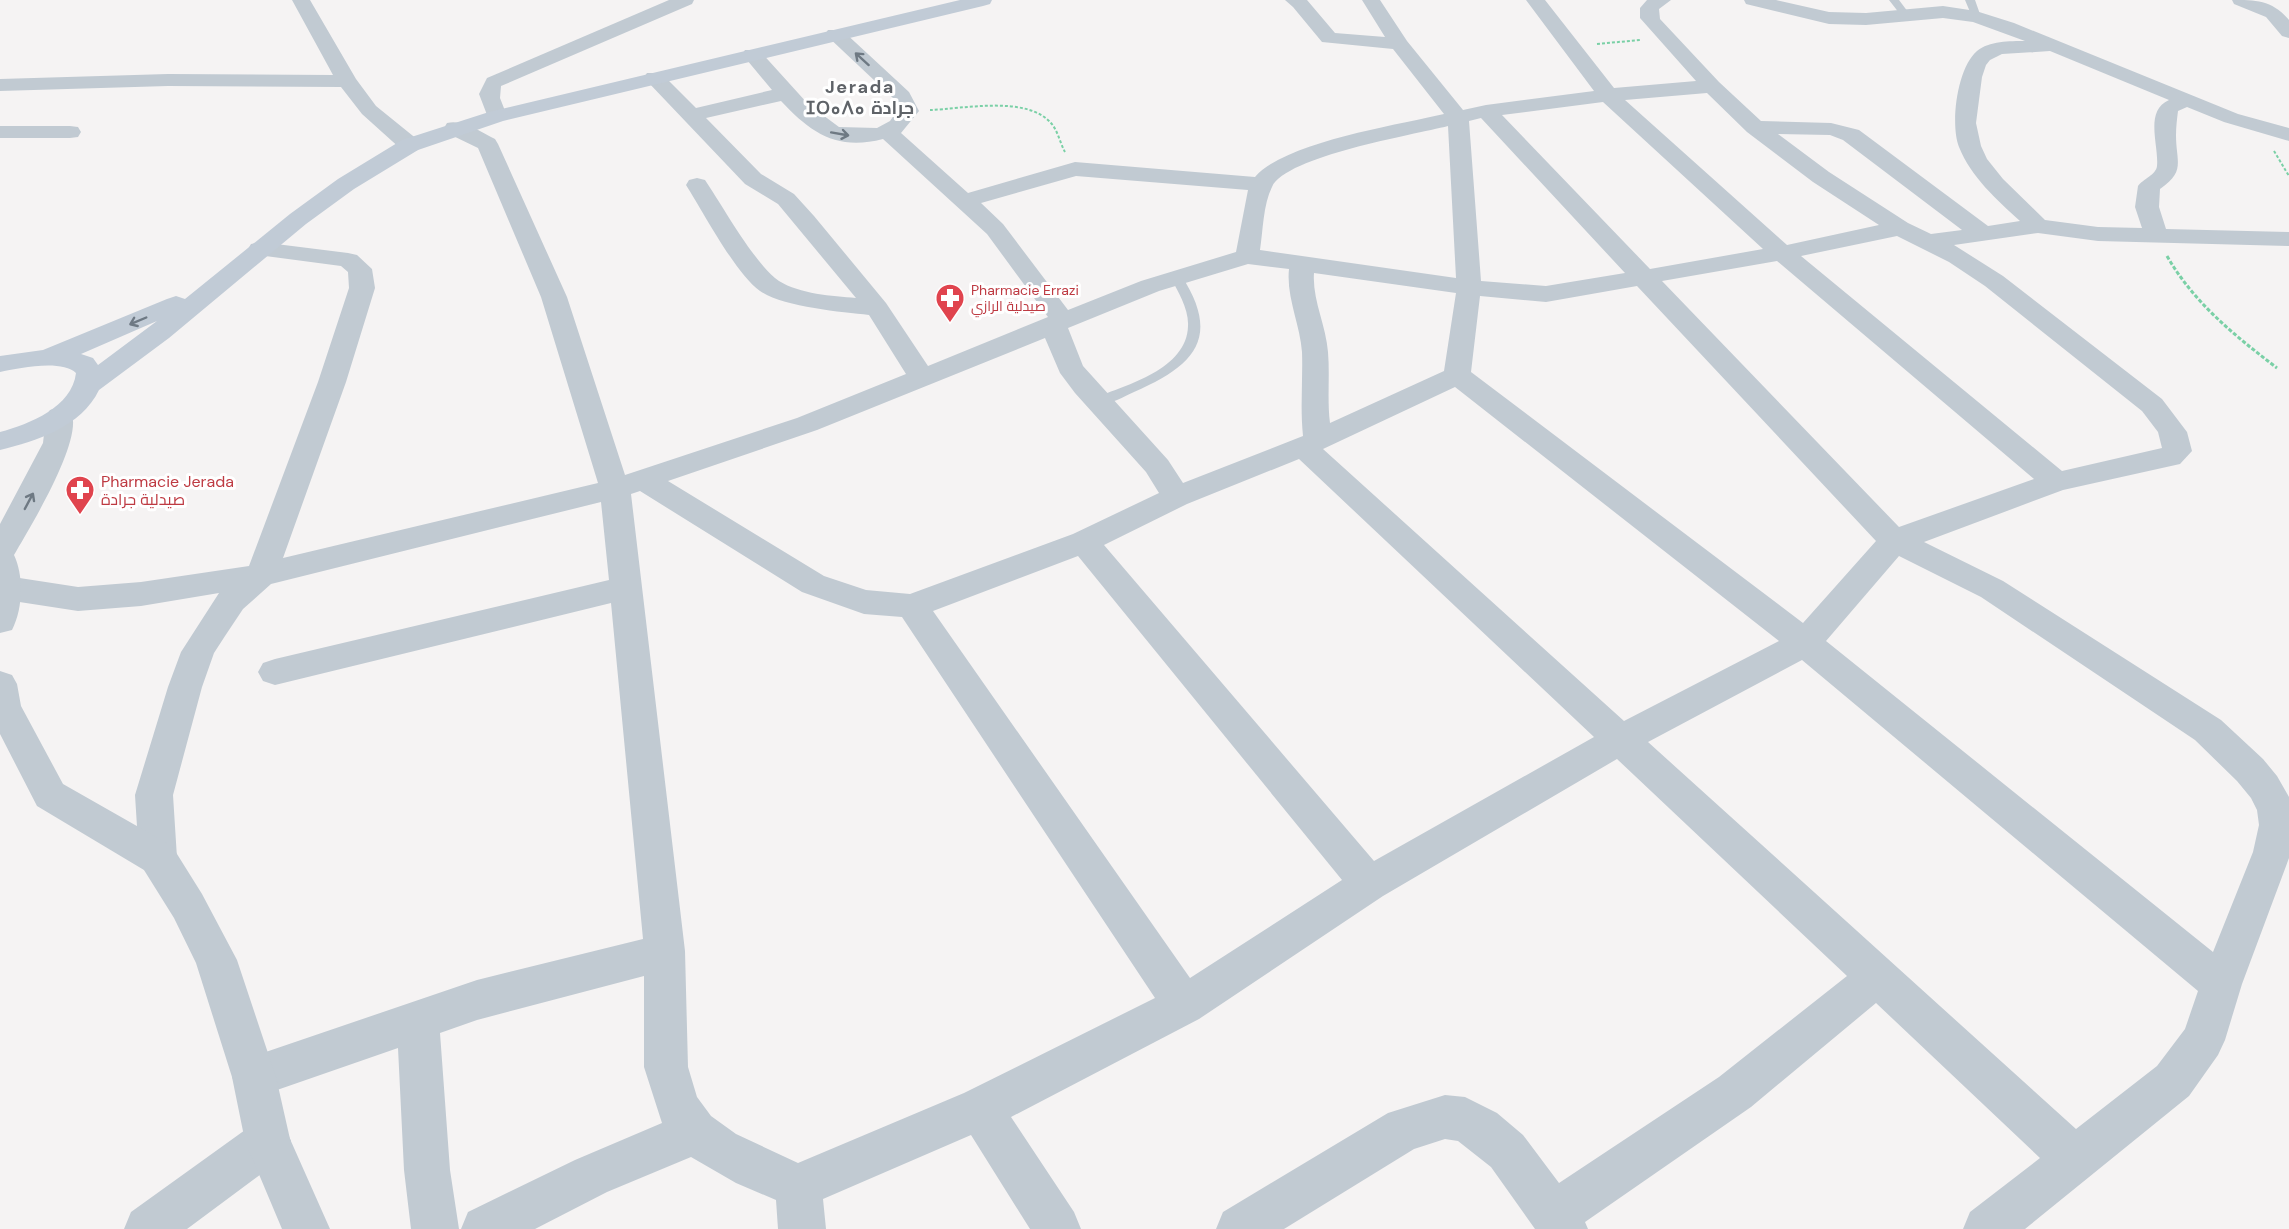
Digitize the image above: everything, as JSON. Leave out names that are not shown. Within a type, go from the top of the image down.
[{"type":"main road","points":[[0,441],[34,430],[60,416],[79,400],[88,385],[160,332],[260,249],[346,184],[410,145],[455,128],[500,115],[983,0]]},
{"type":"main road","points":[[52,356],[211,289]]},
{"type":"main road","points":[[7,361],[52,356],[70,359],[83,365],[89,374],[88,385]]},
{"type":"street","points":[[301,0],[347,81],[369,110],[410,145]]},
{"type":"street","points":[[487,144],[500,115],[489,93],[489,88],[494,82],[685,0]]},
{"type":"street","points":[[1294,0],[1300,3],[1329,38],[1399,44]]},
{"type":"street","points":[[1371,0],[1399,44],[1458,118],[1470,287],[1457,375]]},
{"type":"street","points":[[1535,0],[1608,95],[1782,253],[2056,482]]},
{"type":"street","points":[[455,128],[487,144],[554,297],[630,484],[625,588],[665,951],[666,1067],[678,1109],[695,1132],[752,1167],[798,1186],[980,1109],[1184,1005],[1369,884],[1622,739],[1805,643],[1894,541],[2056,482],[2170,457],[2177,451],[2177,441],[2172,430],[2152,405],[1994,281],[1958,257],[1913,235],[1821,177],[1755,127],[1712,86],[1652,22],[1648,12],[1652,4],[1662,0]]},
{"type":"street","points":[[1753,0],[1829,18],[1866,19],[1973,8],[2007,27],[2186,100],[2231,118],[2289,135]]},
{"type":"street","points":[[2241,0],[2273,14],[2289,32]]},
{"type":"street","points":[[752,54],[819,125],[830,132],[857,136],[889,133],[903,122],[908,111],[902,96],[835,34]]},
{"type":"street","points":[[2038,226],[1989,177],[1969,147],[1966,115],[1971,74],[1982,54],[1994,50],[2056,47]]},
{"type":"street","points":[[654,77],[753,179],[786,199],[877,308],[923,379]]},
{"type":"street","points":[[0,86],[168,80],[347,81]]},
{"type":"street","points":[[964,201],[1075,169],[1261,183],[1286,164],[1324,149],[1486,111],[1608,95],[1712,86]]},
{"type":"street","points":[[692,115],[787,93]]},
{"type":"street","points":[[2157,235],[2147,207],[2149,186],[2164,176],[2168,167],[2165,134],[2168,108],[2186,100]]},
{"type":"street","points":[[1486,111],[1894,541],[1992,589],[2208,730],[2264,786],[2276,809],[2278,825],[2272,852],[2221,984],[2203,1040],[2173,1081],[1987,1229]]},
{"type":"street","points":[[1755,127],[1831,129],[1851,135],[1982,233]]},
{"type":"street","points":[[0,132],[70,132]]},
{"type":"street","points":[[889,133],[995,229],[1058,322],[1070,367],[1158,467],[1176,497]]},
{"type":"street","points":[[1247,256],[1261,183]]},
{"type":"street","points":[[697,185],[755,273],[771,287],[801,297],[835,304],[877,308]]},
{"type":"street","points":[[0,621],[2,577],[53,597],[99,599],[261,575],[630,484],[807,424],[923,379],[1058,322],[1177,278],[1247,256],[1470,287],[1546,294],[1782,253],[1913,235],[1982,233],[2038,226],[2098,234],[2289,239]]},
{"type":"street","points":[[158,858],[154,795],[184,687],[198,652],[213,627],[231,601],[261,575],[332,382],[362,288],[360,269],[348,260],[260,249]]},
{"type":"street","points":[[1302,262],[1300,285],[1309,315],[1315,352],[1311,444]]},
{"type":"street","points":[[630,484],[813,584],[864,602],[912,606],[1083,542],[1176,497],[1311,444],[1457,375]]},
{"type":"street","points":[[1457,375],[1805,643],[2221,984]]},
{"type":"street","points":[[0,552],[34,491],[57,443],[60,416]]},
{"type":"street","points":[[1311,444],[1622,739],[2075,1159]]},
{"type":"street","points":[[1083,542],[1369,884]]},
{"type":"street","points":[[275,672],[625,588]]},
{"type":"street","points":[[912,606],[1184,1005]]},
{"type":"street","points":[[0,684],[3,706],[50,795],[158,858],[189,906],[216,960],[254,1077],[268,1141],[306,1229]]},
{"type":"street","points":[[254,1077],[477,1000],[597,971],[665,951]]},
{"type":"street","points":[[1240,1229],[1404,1129],[1445,1117],[1465,1119],[1507,1151],[1559,1222],[1735,1092],[1878,976]]},
{"type":"street","points":[[418,1021],[427,1170],[435,1229]]},
{"type":"street","points":[[980,1109],[1057,1229]]},
{"type":"street","points":[[485,1229],[591,1176],[695,1132]]},
{"type":"street","points":[[148,1229],[268,1141]]},
{"type":"street","points":[[798,1186],[802,1229]]},
{"type":"lane","points":[[1893,0],[1906,16]]},
{"type":"lane","points":[[1099,401],[1133,388],[1177,364],[1193,342],[1196,326],[1191,303],[1177,278]]},
{"type":"path","points":[[1570,46],[1634,41],[1665,35]]},
{"type":"path","points":[[908,111],[1006,106],[1032,111],[1050,121],[1075,169]]},
{"type":"path","points":[[2157,235],[2184,284],[2206,311],[2277,368]]},
{"type":"place","name":"Pharmacie Errazi صيدلية الرازي","points":[[950,324]]},
{"type":"place","name":"Pharmacie Jerada صيدلية جرادة","points":[[80,516]]},
{"type":"district","name":"Jerada ⵊⵔⴰⴷⴰ جرادة","points":[[860,97]]}]
